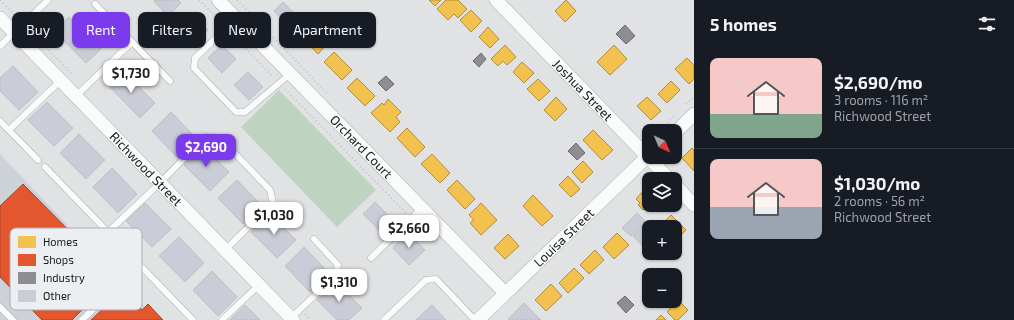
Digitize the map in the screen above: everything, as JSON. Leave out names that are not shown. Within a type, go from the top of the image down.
[{"type":"street","name":"Orchard Court","points":[[218,0],[229,12]]},
{"type":"street","name":"Joshua Street","points":[[496,0],[642,150]]},
{"type":"street","name":"Richwood Street","points":[[0,18],[12,30]]},
{"type":"street","name":"Richwood Street","points":[[30,48],[292,319]]},
{"type":"street","name":"Orchard Court","points":[[264,48],[505,293]]},
{"type":"street","points":[[682,126],[694,114]]},
{"type":"street","name":"Louisa Street","points":[[476,320],[642,162]]},
{"type":"street","name":"Joshua Street","points":[[655,164],[663,172]]},
{"type":"street","points":[[682,192],[694,205]]},
{"type":"lane","points":[[35,12],[48,0]]},
{"type":"lane","points":[[95,4],[170,81]]},
{"type":"lane","points":[[0,46],[12,34]]},
{"type":"lane","points":[[214,40],[195,58],[194,68],[236,112],[245,112],[290,74]]},
{"type":"lane","points":[[76,96],[132,42]]},
{"type":"lane","points":[[9,130],[61,80]]},
{"type":"lane","points":[[0,121],[38,160]]},
{"type":"lane","points":[[112,228],[205,137],[220,138],[270,190],[272,203],[225,250]]},
{"type":"lane","points":[[45,167],[104,228]]},
{"type":"lane","points":[[371,258],[421,209]]},
{"type":"lane","points":[[292,319],[336,275],[338,265],[314,239]]},
{"type":"lane","points":[[142,267],[193,320]]},
{"type":"lane","points":[[384,320],[426,280],[436,279],[476,320]]},
{"type":"lane","points":[[222,320],[259,285]]},
{"type":"lane","points":[[0,307],[12,320]]},
{"type":"lane","points":[[82,320],[92,310]]},
{"type":"path","points":[[199,0],[214,16]]},
{"type":"path","points":[[237,0],[332,98]]},
{"type":"path","points":[[245,48],[436,244]]},
{"type":"shaded area","points":[[0,154],[70,228],[10,228],[10,310],[142,310],[142,304],[157,320],[0,320]]},
{"type":"green space","points":[[279,90],[376,190],[337,227],[241,127]]},
{"type":"building: Homes","points":[[429,0],[441,0],[435,6]]},
{"type":"building: Homes","points":[[446,0],[458,0],[467,9],[458,18],[454,14],[448,20],[437,9]]},
{"type":"building: Homes","points":[[566,0],[576,11],[565,22],[555,11]]},
{"type":"building: Homes","points":[[471,10],[482,21],[471,32],[460,20]]},
{"type":"building: Homes","points":[[488,27],[499,39],[490,48],[479,37]]},
{"type":"building: Homes","points":[[505,45],[516,57],[507,65],[503,61],[498,66],[491,59]]},
{"type":"building: Homes","points":[[614,45],[627,59],[610,75],[597,62]]},
{"type":"building: Homes","points":[[312,48],[323,48],[318,54]]},
{"type":"building: Homes","points":[[334,52],[352,70],[342,80],[324,62]]},
{"type":"building: Homes","points":[[687,58],[694,65],[694,79],[689,84],[675,69]]},
{"type":"building: Homes","points":[[522,62],[534,73],[524,83],[513,72]]},
{"type":"building: Homes","points":[[357,78],[375,96],[365,106],[347,88]]},
{"type":"building: Homes","points":[[538,79],[550,91],[539,101],[527,89]]},
{"type":"building: Homes","points":[[671,81],[680,90],[667,103],[658,94]]},
{"type":"building: Homes","points":[[556,97],[567,109],[555,121],[544,110]]},
{"type":"building: Homes","points":[[647,97],[661,111],[651,120],[637,106]]},
{"type":"building: Homes","points":[[388,99],[401,112],[396,117],[400,122],[390,132],[371,113],[382,103],[384,105]]},
{"type":"building: Homes","points":[[407,128],[425,147],[415,157],[397,138]]},
{"type":"building: Homes","points":[[593,130],[613,150],[602,160],[583,140]]},
{"type":"building: Homes","points":[[692,148],[694,150],[694,171],[682,158]]},
{"type":"building: Homes","points":[[432,154],[450,173],[440,183],[421,164]]},
{"type":"building: Homes","points":[[583,161],[593,172],[582,183],[572,172]]},
{"type":"building: Homes","points":[[568,176],[580,189],[571,197],[559,185]]},
{"type":"building: Homes","points":[[457,180],[475,199],[465,209],[447,190]]},
{"type":"building: Homes","points":[[642,192],[642,209],[638,205],[640,203],[636,199]]},
{"type":"building: Homes","points":[[533,195],[553,216],[542,226],[523,206]]},
{"type":"building: Homes","points":[[481,203],[497,220],[481,235],[470,223],[474,220],[469,215]]},
{"type":"building: Homes","points":[[671,215],[676,220],[666,220]]},
{"type":"building: Homes","points":[[682,226],[686,230],[682,234]]},
{"type":"building: Homes","points":[[617,233],[629,245],[614,259],[603,247]]},
{"type":"building: Homes","points":[[508,234],[519,246],[505,259],[494,248]]},
{"type":"building: Homes","points":[[595,250],[604,260],[589,274],[580,265]]},
{"type":"building: Homes","points":[[574,268],[584,278],[568,293],[559,283]]},
{"type":"building: Homes","points":[[551,284],[562,296],[546,311],[535,300]]},
{"type":"building: Homes","points":[[682,304],[688,310],[678,320],[675,320],[667,312],[671,308],[682,308]]},
{"type":"building: Homes","points":[[661,315],[666,320],[656,320]]},
{"type":"building: Shops","points":[[23,184],[66,228],[10,228],[10,287],[0,277],[0,206]]},
{"type":"building: Shops","points":[[148,304],[163,320],[91,320],[102,310],[142,310]]},
{"type":"building: Shops","points":[[32,310],[82,310],[72,320],[42,320]]},
{"type":"building: Industry","points":[[625,25],[635,36],[626,44],[616,34]]},
{"type":"building: Industry","points":[[481,53],[486,59],[479,67],[473,61]]},
{"type":"building: Industry","points":[[386,76],[394,84],[386,91],[378,83]]},
{"type":"building: Industry","points":[[576,143],[585,153],[577,160],[568,151]]},
{"type":"building: Industry","points":[[625,296],[634,305],[626,313],[617,303]]},
{"type":"building: Other","points":[[178,0],[181,3],[172,12],[164,12],[154,1]]},
{"type":"building: Other","points":[[283,2],[293,12],[279,12],[279,16],[274,11]]},
{"type":"building: Other","points":[[69,17],[72,20],[72,48],[101,49],[86,63],[64,41],[64,22]]},
{"type":"building: Other","points":[[219,48],[225,48],[236,59],[222,73],[208,58]]},
{"type":"building: Other","points":[[13,66],[38,92],[19,110],[0,91],[0,78]]},
{"type":"building: Other","points":[[122,70],[155,103],[140,118],[108,85]]},
{"type":"building: Other","points":[[248,72],[263,87],[249,100],[234,85]]},
{"type":"building: Other","points":[[47,102],[73,128],[54,146],[28,120]]},
{"type":"building: Other","points":[[171,112],[196,138],[177,157],[152,131]]},
{"type":"building: Other","points":[[79,134],[105,160],[86,179],[60,153]]},
{"type":"building: Other","points":[[203,146],[229,172],[210,191],[184,165]]},
{"type":"building: Other","points":[[112,168],[137,194],[118,213],[93,187]]},
{"type":"building: Other","points":[[237,180],[262,206],[243,224],[218,198]]},
{"type":"building: Other","points":[[375,202],[395,222],[383,234],[363,214]]},
{"type":"building: Other","points":[[145,203],[171,229],[152,247],[142,237],[142,228],[133,228],[126,221]]},
{"type":"building: Other","points":[[637,213],[644,220],[642,220],[642,226],[631,236],[622,228]]},
{"type":"building: Other","points":[[270,214],[296,240],[277,258],[251,232]]},
{"type":"building: Other","points":[[642,228],[642,245],[633,236]]},
{"type":"building: Other","points":[[408,233],[425,250],[409,265],[393,248]]},
{"type":"building: Other","points":[[179,237],[204,263],[185,282],[159,256]]},
{"type":"building: Other","points":[[304,247],[329,273],[310,292],[285,266]]},
{"type":"building: Other","points":[[212,271],[237,297],[218,316],[193,290]]},
{"type":"building: Other","points":[[336,282],[362,308],[349,320],[337,320],[317,300]]},
{"type":"building: Other","points":[[524,303],[541,320],[508,319]]},
{"type":"building: Other","points":[[245,305],[260,320],[230,320]]},
{"type":"building: Other","points":[[432,305],[446,320],[416,320]]}]
